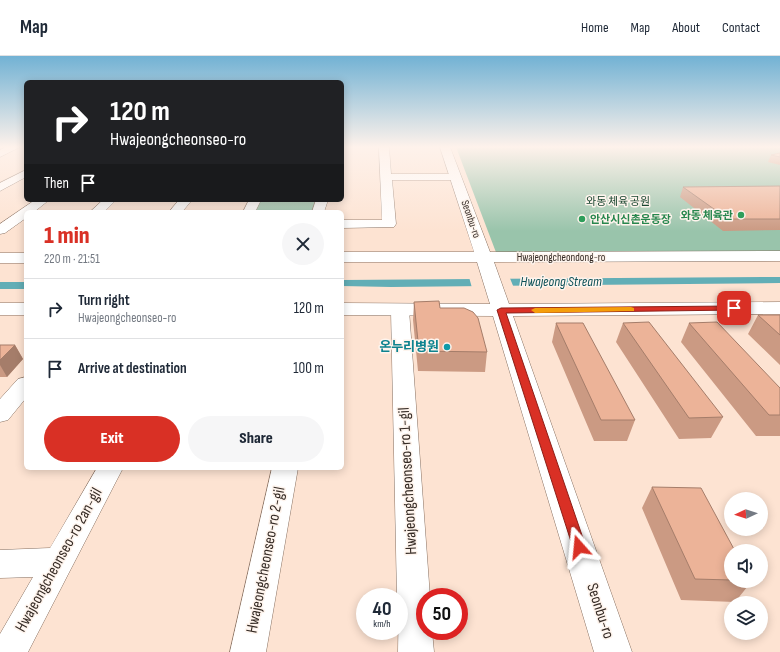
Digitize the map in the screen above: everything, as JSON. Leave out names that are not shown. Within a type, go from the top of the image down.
[{"type":"street","points":[[0,178],[22,176]]},
{"type":"street","points":[[0,188],[22,176]]},
{"type":"street","points":[[344,224],[389,224],[386,177],[456,177]]},
{"type":"street","name":"Seonbu-ro","points":[[456,177],[499,303],[613,652]]},
{"type":"street","points":[[28,210],[41,202]]},
{"type":"street","points":[[98,210],[108,202]]},
{"type":"street","points":[[177,210],[184,202]]},
{"type":"street","points":[[2,227],[24,213]]},
{"type":"street","points":[[2,227],[24,225]]},
{"type":"street","name":"Hwajeongcheondong-ro","points":[[344,257],[485,263],[780,256]]},
{"type":"street","points":[[0,258],[24,258]]},
{"type":"street","points":[[344,309],[400,310],[499,303],[780,308]]},
{"type":"street","points":[[0,309],[24,309]]},
{"type":"street","name":"Hwajeongcheonseo-ro 1-gil","points":[[400,310],[416,652]]},
{"type":"street","points":[[0,414],[24,386]]},
{"type":"street","name":"Hwajeongcheonseo-ro 2an-gil","points":[[9,652],[109,470]]},
{"type":"street","name":"Hwajeongcheonseo-ro 2-gil","points":[[248,652],[285,470]]},
{"type":"street","points":[[0,564],[58,562]]},
{"type":"green space","name":"와동 체육 공원","points":[[467,175],[780,175],[780,255],[497,255]]},
{"type":"green space","points":[[260,202],[316,202],[314,210],[256,210]]},
{"type":"water","name":"Hwajeong Stream","points":[[780,277],[780,283],[391,287],[344,286],[344,280]]},
{"type":"water","points":[[0,282],[24,282],[24,289],[0,289]]},
{"type":"pier","points":[[509,276],[514,288],[472,288],[469,277]]},
{"type":"building","points":[[780,186],[780,219],[728,219],[683,187]]},
{"type":"building","points":[[439,301],[440,308],[464,308],[473,312],[478,318],[487,352],[419,351],[414,302]]},
{"type":"building","points":[[758,315],[780,315],[780,335]]},
{"type":"building","points":[[649,322],[723,417],[689,418],[623,323]]},
{"type":"building","points":[[717,322],[780,388],[780,415],[769,415],[689,323]]},
{"type":"building","points":[[556,323],[583,323],[635,420],[601,420]]},
{"type":"building","points":[[0,345],[15,345],[0,360]]},
{"type":"building","points":[[652,487],[701,488],[724,531],[724,536],[727,536],[731,544],[724,544],[724,580],[695,579]]},
{"type":"slow traffic","points":[[535,310],[631,309]]},
{"type":"place","name":"와동 체육관","points":[[741,215]]},
{"type":"place","name":"안산시신촌운동장","points":[[582,219]]},
{"type":"place","name":"온누리병원","points":[[447,347]]},
{"type":"route","points":[[579,547],[501,310],[734,308]]}]
